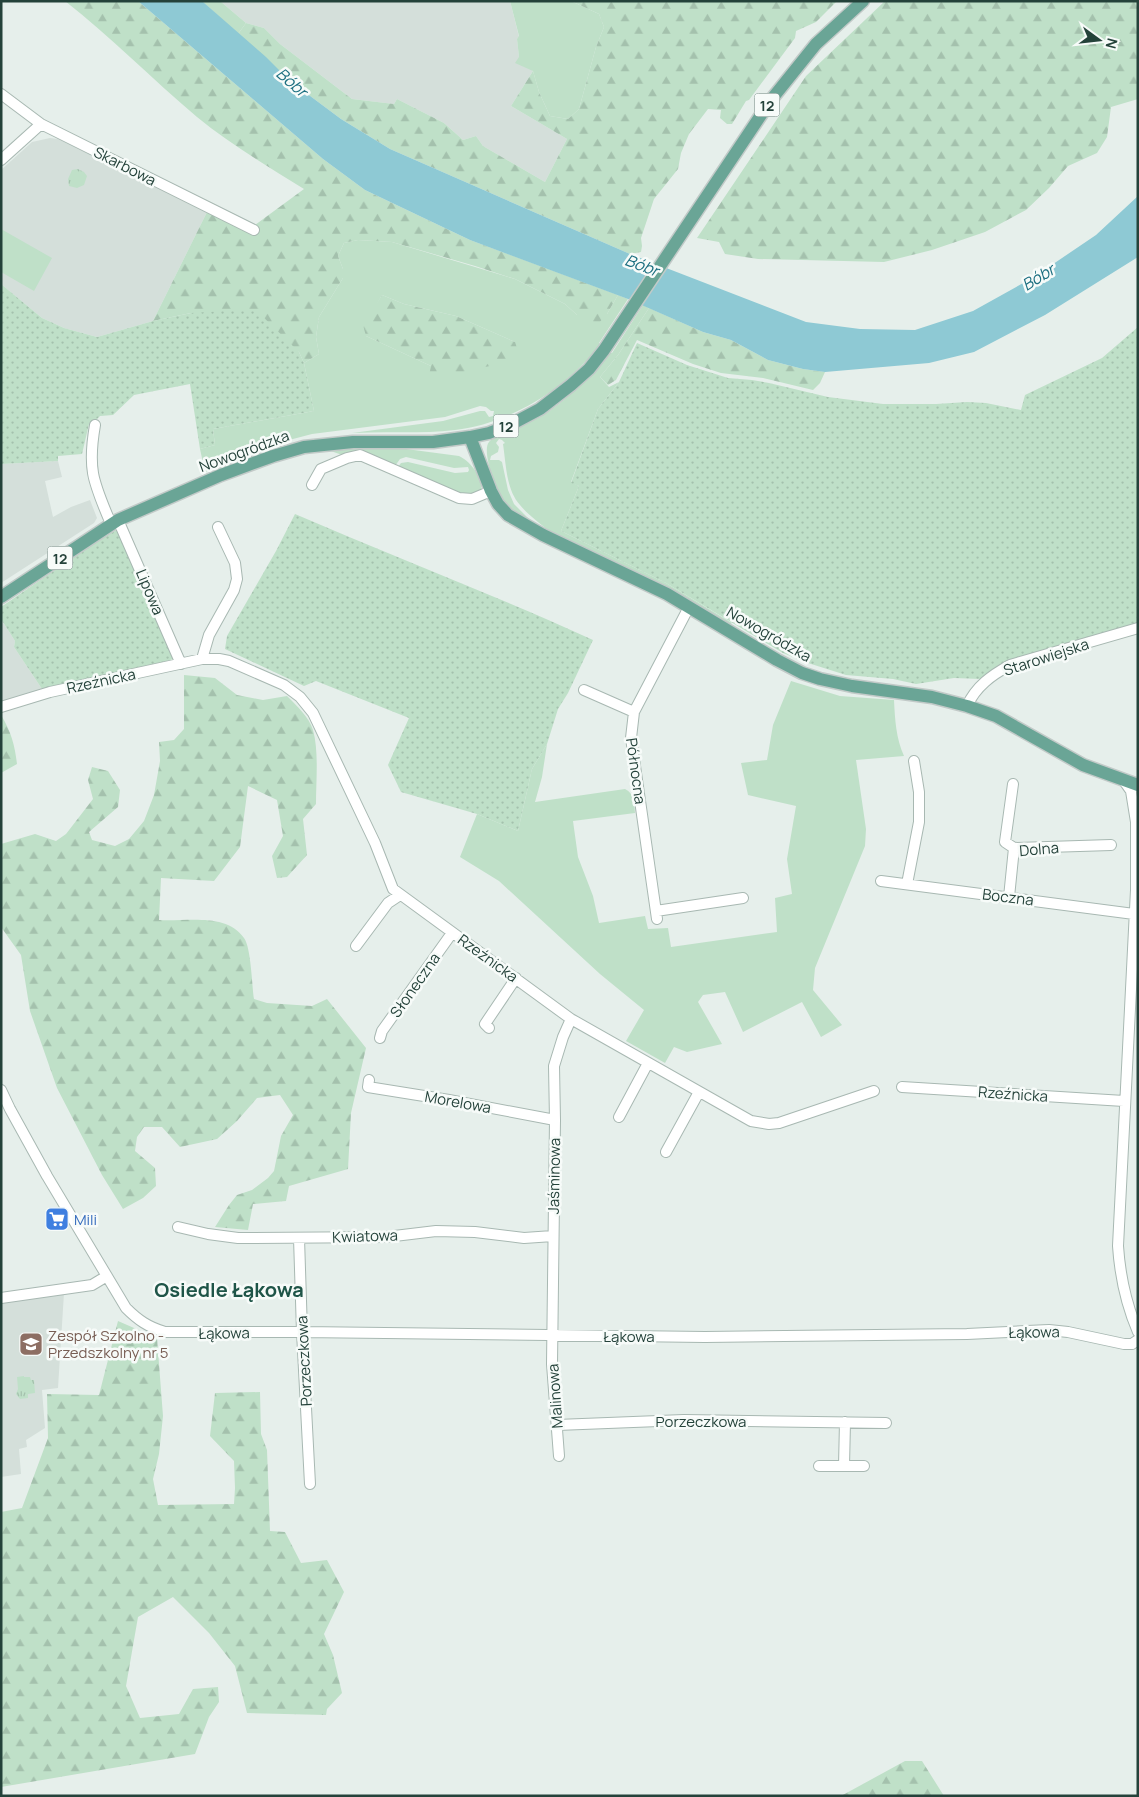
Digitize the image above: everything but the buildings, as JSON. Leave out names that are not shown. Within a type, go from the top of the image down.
[{"type":"main road","name":"12","points":[[470,437],[489,433],[510,425],[540,409],[583,375],[604,350],[759,116],[786,79],[827,34],[863,1]]},
{"type":"main road","name":"Nowogródzka","points":[[1,597],[115,522],[220,475],[288,451],[312,446],[352,442],[433,442],[470,437],[491,491],[498,504],[508,515],[544,535],[643,582],[689,607],[777,660],[802,673],[852,686],[932,697],[996,716],[1083,765],[1138,785]]},
{"type":"street","name":"Skarbowa","points":[[1,94],[41,124],[254,230]]},
{"type":"street","points":[[1,160],[41,124]]},
{"type":"street","name":"Lipowa","points":[[95,425],[91,455],[92,470],[99,497],[115,522],[181,664]]},
{"type":"street","points":[[312,485],[321,469],[351,456],[360,456],[458,498],[472,499],[491,491]]},
{"type":"street","points":[[202,660],[210,635],[234,590],[237,579],[235,563],[218,526]]},
{"type":"street","name":"Północna","points":[[689,607],[634,712],[631,738],[657,915],[743,898]]},
{"type":"street","name":"Starowiejska","points":[[967,706],[971,697],[981,685],[1010,665],[1138,628]]},
{"type":"street","name":"Rzeźnicka","points":[[1,707],[50,692],[202,660],[219,659],[242,666],[284,685],[307,704],[321,728],[375,843],[393,888],[571,1019],[744,1118],[768,1124],[874,1091]]},
{"type":"street","points":[[584,690],[634,712]]},
{"type":"street","points":[[907,884],[918,822],[919,792],[914,761]]},
{"type":"street","points":[[1124,781],[1131,791],[1137,820],[1118,1246],[1120,1273],[1138,1332]]},
{"type":"street","points":[[1013,784],[1005,842],[1014,848]]},
{"type":"street","name":"Dolna","points":[[1009,897],[1014,848],[1111,845]]},
{"type":"street","name":"Boczna","points":[[881,881],[1134,914]]},
{"type":"street","points":[[356,946],[388,902],[400,895]]},
{"type":"street","name":"Słoneczna","points":[[380,1038],[382,1032],[452,933]]},
{"type":"street","points":[[489,1028],[484,1024],[516,978]]},
{"type":"street","name":"Jaśminowa","points":[[552,1336],[554,1066],[560,1044],[571,1019]]},
{"type":"street","points":[[619,1117],[648,1063]]},
{"type":"street","name":"Morelowa","points":[[369,1080],[368,1087],[555,1120]]},
{"type":"street","name":"Rzeźnicka","points":[[902,1087],[1124,1101]]},
{"type":"street","name":"Łąkowa","points":[[1,1090],[47,1176],[126,1308],[138,1321],[151,1328],[165,1332],[705,1337],[909,1335],[1049,1330],[1068,1332],[1124,1344],[1132,1344],[1138,1340]]},
{"type":"street","points":[[666,1152],[699,1092]]},
{"type":"street","name":"Kwiatowa","points":[[178,1227],[238,1238],[386,1237],[436,1231],[475,1232],[524,1238],[553,1236]]},
{"type":"street","name":"Porzeczkowa","points":[[299,1238],[310,1484]]},
{"type":"street","points":[[1,1298],[92,1285],[107,1276]]},
{"type":"street","name":"Malinowa","points":[[552,1336],[552,1364],[559,1456]]},
{"type":"street","name":"Porzeczkowa","points":[[557,1424],[684,1420],[886,1423]]},
{"type":"street","points":[[844,1466],[845,1422]]},
{"type":"street","points":[[819,1466],[864,1466]]},
{"type":"shaded area","points":[[220,1],[510,1],[519,37],[517,39],[519,57],[533,71],[511,106],[567,139],[545,182],[483,146],[476,136],[463,140],[444,123],[397,99],[394,104],[352,99],[280,44],[264,28],[246,23]]},
{"type":"shaded area","points":[[50,138],[58,139],[207,212],[153,321],[97,337],[64,328],[42,318],[1,284],[1,170],[32,142]]},
{"type":"shaded area","points":[[58,461],[62,477],[45,481],[53,517],[71,507],[90,500],[97,518],[94,523],[1,583],[1,464]]},
{"type":"shaded area","points":[[1,619],[15,641],[14,647],[42,689],[1,702]]},
{"type":"shaded area","name":"Zespół Szkolno - Przedszkolny nr 5","points":[[64,1293],[58,1388],[42,1390],[45,1428],[26,1440],[27,1447],[19,1449],[21,1474],[1,1477],[1,1301]]},
{"type":"green space","points":[[65,1],[138,1],[323,159],[365,190],[470,240],[618,295],[607,314],[598,324],[577,315],[565,304],[515,279],[392,242],[358,240],[344,243],[338,256],[343,269],[343,278],[319,317],[316,337],[319,354],[304,363],[299,352],[191,313],[153,321],[207,212],[252,235],[255,225],[304,189],[222,136],[197,117]]},
{"type":"green space","points":[[202,1],[220,1],[246,23],[238,34]]},
{"type":"green space","points":[[510,1],[571,1],[599,14],[604,27],[596,47],[579,109],[568,119],[550,116],[539,92],[533,71],[515,63],[519,57],[517,39],[519,36]]},
{"type":"green space","points":[[571,1],[837,1],[816,22],[796,31],[795,38],[749,100],[746,101],[732,124],[727,124],[720,118],[721,110],[708,109],[689,134],[681,153],[678,169],[654,199],[641,238],[641,252],[630,254],[390,149],[341,119],[290,81],[238,34],[246,23],[264,28],[280,44],[352,99],[394,104],[397,99],[444,123],[463,140],[476,136],[483,146],[545,182],[567,139],[511,106],[533,71],[539,92],[550,116],[568,119],[579,109],[596,47],[604,27],[599,14]]},
{"type":"green space","points":[[885,1],[1138,1],[1138,99],[1111,107],[1107,137],[1097,153],[1068,166],[1026,210],[985,232],[932,250],[884,262],[758,259],[725,254],[719,242],[697,238],[806,76]]},
{"type":"green space","points":[[78,169],[87,176],[84,185],[77,188],[69,186],[68,179],[72,170]]},
{"type":"green space","points":[[1,229],[52,258],[34,291],[1,272]]},
{"type":"green space","points":[[358,240],[392,242],[515,279],[565,304],[577,315],[607,314],[618,295],[628,299],[599,343],[600,345],[586,361],[554,389],[517,412],[497,420],[455,430],[352,433],[443,421],[480,411],[485,411],[489,417],[493,416],[494,411],[480,406],[445,417],[312,434],[270,445],[205,472],[200,449],[215,445],[213,429],[314,411],[304,363],[319,354],[316,337],[319,317],[343,278],[343,269],[338,256],[344,243]],"holes":[[[382,295],[404,304],[456,316],[515,342],[431,366],[366,336]]]},
{"type":"green space","points":[[1,284],[42,318],[64,328],[97,337],[153,321],[191,313],[255,309],[299,352],[304,363],[314,411],[213,429],[215,445],[200,449],[190,384],[134,395],[113,415],[100,416],[92,424],[89,424],[82,454],[58,456],[58,461],[1,464]]},
{"type":"green space","points":[[382,295],[404,304],[456,316],[515,342],[518,351],[514,358],[494,365],[433,379],[429,376],[431,366],[366,336],[363,325]]},
{"type":"green space","points":[[643,305],[649,308],[618,355],[600,377],[609,387],[619,382],[598,409],[571,482],[579,486],[561,531],[666,583],[732,623],[729,625],[550,532],[515,499],[507,476],[503,444],[505,443],[502,440],[499,439],[496,443],[499,447],[498,452],[491,456],[490,460],[502,462],[508,490],[514,504],[532,522],[514,512],[504,503],[488,463],[487,447],[489,442],[540,417],[569,396],[586,380],[609,352],[612,353]]},
{"type":"green space","points":[[649,308],[703,332],[731,340],[768,360],[803,369],[825,372],[820,383],[813,390],[763,378],[721,373],[693,364],[637,340],[616,380],[608,385],[600,377],[618,355]]},
{"type":"green space","points":[[1138,327],[1138,632],[998,673],[985,681],[980,679],[954,678],[916,684],[893,679],[846,675],[783,653],[666,583],[561,531],[579,486],[571,483],[598,409],[619,382],[637,343],[687,365],[728,378],[769,383],[828,397],[883,404],[986,403],[1021,410],[1025,395],[1102,358]]},
{"type":"green space","points":[[391,447],[459,456],[475,470],[480,480],[481,490],[474,494],[463,495],[398,467],[401,463],[408,462],[455,473],[468,472],[468,467],[454,468],[406,457],[400,459],[395,466],[345,456],[328,450]]},
{"type":"green space","points":[[295,514],[519,607],[593,640],[568,693],[558,709],[547,744],[532,769],[518,831],[477,814],[401,792],[388,765],[409,718],[316,681],[304,686],[225,649],[227,636]]},
{"type":"green space","points":[[118,529],[174,659],[42,689],[14,647],[15,641],[1,619],[1,607]]},
{"type":"green space","points":[[184,675],[215,678],[237,695],[263,700],[287,696],[306,716],[313,730],[317,757],[316,804],[303,819],[307,855],[287,877],[277,878],[272,856],[283,836],[277,800],[248,786],[240,847],[214,881],[161,878],[159,920],[205,920],[227,924],[244,938],[246,943],[251,967],[254,999],[267,1003],[312,1006],[327,999],[366,1048],[351,1113],[348,1169],[289,1186],[286,1201],[253,1204],[248,1230],[215,1227],[237,1195],[252,1190],[274,1171],[281,1136],[293,1115],[280,1095],[257,1098],[237,1121],[217,1139],[180,1147],[162,1127],[144,1127],[137,1137],[135,1151],[155,1168],[156,1186],[143,1198],[123,1209],[102,1175],[57,1088],[30,1011],[21,955],[1,927],[1,844],[35,834],[56,841],[66,834],[93,799],[88,780],[92,767],[108,771],[120,790],[118,807],[89,832],[92,840],[115,846],[129,839],[144,821],[154,795],[160,761],[159,742],[174,740],[184,729]]},
{"type":"green space","points":[[791,681],[840,696],[894,700],[895,722],[904,756],[856,760],[866,829],[865,846],[815,968],[813,990],[842,1025],[821,1037],[802,1002],[743,1032],[725,992],[703,995],[698,1002],[722,1044],[687,1052],[674,1047],[665,1063],[626,1041],[644,1010],[600,974],[499,881],[460,857],[477,814],[518,831],[532,769],[547,744],[542,777],[535,802],[625,789],[631,793],[633,799],[635,813],[573,821],[578,857],[593,896],[599,923],[645,916],[648,929],[668,928],[671,947],[777,932],[775,898],[792,894],[787,859],[796,806],[748,795],[741,763],[767,760],[773,725]]},
{"type":"green space","points":[[1,715],[12,739],[17,764],[1,773]]},
{"type":"green space","points":[[118,1321],[157,1338],[163,1416],[159,1454],[153,1479],[158,1505],[234,1504],[234,1461],[210,1436],[215,1393],[260,1392],[261,1434],[267,1450],[270,1531],[285,1532],[301,1563],[327,1560],[344,1592],[324,1634],[333,1655],[342,1693],[327,1709],[326,1715],[247,1713],[235,1666],[209,1633],[173,1597],[138,1617],[126,1686],[140,1718],[179,1714],[193,1689],[218,1687],[219,1702],[209,1717],[195,1754],[1,1787],[1,1512],[22,1508],[48,1438],[47,1394],[99,1395]]},
{"type":"green space","points":[[24,1376],[34,1380],[35,1393],[28,1394],[28,1398],[20,1399],[16,1394],[18,1389],[17,1377]]},
{"type":"green space","points":[[905,1761],[922,1761],[944,1796],[841,1796]]},
{"type":"water","name":"Bóbr","points":[[138,1],[202,1],[266,57],[290,81],[341,119],[390,149],[630,254],[806,322],[860,329],[915,330],[973,311],[1034,277],[1096,235],[1138,196],[1138,257],[1045,315],[974,352],[929,363],[825,372],[803,369],[768,360],[731,340],[703,332],[628,299],[470,240],[365,190],[323,159]]},
{"type":"place","name":"Mili","points":[[57,1219]]},
{"type":"place","name":"Zespół Szkolno - Przedszkolny nr 5","points":[[31,1344]]},
{"type":"district","name":"Osiedle Łąkowa","points":[[229,1289]]}]
